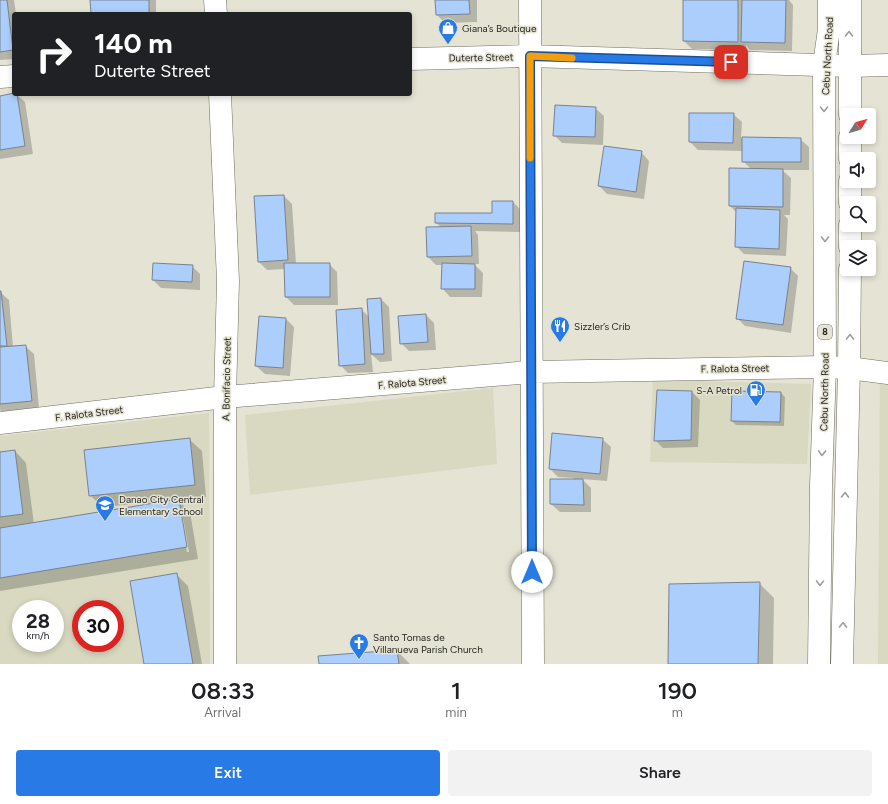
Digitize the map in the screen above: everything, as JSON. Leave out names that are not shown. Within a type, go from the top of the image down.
[{"type":"main road","points":[[215,0],[216,12]]},
{"type":"main road","points":[[530,0],[533,664]]},
{"type":"main road","name":"Cebu North Road","points":[[818,664],[825,367],[824,65],[829,29],[829,0]]},
{"type":"main road","name":"Cebu North Road","points":[[850,0],[850,108]]},
{"type":"main road","name":"Duterte Street","points":[[412,59],[530,56],[850,66],[888,65]]},
{"type":"main road","points":[[0,76],[12,76]]},
{"type":"main road","name":"A. Bonifacio Street","points":[[220,96],[228,281],[225,397],[225,664]]},
{"type":"main road","points":[[842,664],[850,368],[850,276]]},
{"type":"main road","name":"F. Ralota Street","points":[[0,423],[225,397],[531,372],[825,367],[850,368],[888,373]]},
{"type":"shaded area","points":[[880,365],[888,372],[888,664],[878,664]]},
{"type":"shaded area","points":[[653,374],[653,380],[811,384],[807,464],[650,462]]},
{"type":"shaded area","points":[[493,388],[497,464],[250,495],[245,415]]},
{"type":"shaded area","name":"Danao City Central Elementary School","points":[[209,413],[210,664],[0,664],[0,436]]},
{"type":"building","points":[[0,0],[7,0],[12,50],[0,52]]},
{"type":"building","points":[[90,0],[149,0],[149,12],[91,12]]},
{"type":"building","points":[[435,0],[469,0],[470,14],[436,15]]},
{"type":"building","points":[[683,0],[738,0],[738,42],[683,41]]},
{"type":"building","points":[[742,0],[786,0],[785,43],[741,42]]},
{"type":"building","points":[[12,93],[12,96],[17,96],[25,146],[0,150],[0,96]]},
{"type":"building","points":[[555,105],[596,107],[595,137],[553,136]]},
{"type":"building","points":[[689,113],[734,113],[733,143],[689,142]]},
{"type":"building","points":[[742,137],[801,138],[801,162],[742,162]]},
{"type":"building","points":[[604,146],[642,151],[636,192],[598,186]]},
{"type":"building","points":[[729,168],[783,169],[783,207],[729,206]]},
{"type":"building","points":[[284,195],[288,260],[258,262],[254,196]]},
{"type":"building","points":[[492,201],[513,201],[513,224],[435,223],[435,213],[492,213]]},
{"type":"building","points":[[736,208],[780,210],[779,249],[735,247]]},
{"type":"building","points":[[471,226],[472,256],[427,257],[426,227]]},
{"type":"building","points":[[744,261],[791,267],[783,325],[736,319]]},
{"type":"building","points":[[153,263],[193,265],[192,282],[152,280]]},
{"type":"building","points":[[284,263],[330,263],[330,297],[285,297]]},
{"type":"building","points":[[442,263],[475,264],[475,289],[441,289]]},
{"type":"building","points":[[1,291],[7,346],[0,346]]},
{"type":"building","points":[[381,298],[384,354],[371,354],[367,299]]},
{"type":"building","points":[[362,308],[365,364],[339,366],[336,310]]},
{"type":"building","points":[[426,314],[428,342],[400,344],[398,316]]},
{"type":"building","points":[[259,316],[286,318],[283,368],[255,366]]},
{"type":"building","points":[[26,345],[32,401],[0,404],[0,347]]},
{"type":"building","points":[[657,390],[692,391],[691,440],[654,441]]},
{"type":"building","name":"S-A Petrol","points":[[732,391],[781,392],[780,422],[731,421]]},
{"type":"building","points":[[552,433],[603,438],[600,474],[549,469]]},
{"type":"building","points":[[190,438],[195,485],[89,496],[84,450]]},
{"type":"building","points":[[15,450],[23,514],[0,517],[0,452]]},
{"type":"building","points":[[550,479],[583,479],[584,505],[550,504]]},
{"type":"building","points":[[179,499],[187,547],[0,578],[0,528]]},
{"type":"building","points":[[177,573],[193,664],[144,664],[130,581]]},
{"type":"building","points":[[760,582],[758,664],[668,664],[669,584]]},
{"type":"building","name":"Santo Tomas de Villanueva Parish Church","points":[[397,650],[399,664],[319,664],[318,656]]},
{"type":"slow traffic","points":[[530,158],[530,56],[572,58]]},
{"type":"place","name":"Giana’s Boutique","points":[[448,45]]},
{"type":"place","name":"Sizzler’s Crib","points":[[560,343]]},
{"type":"place","name":"S-A Petrol","points":[[756,407]]},
{"type":"place","name":"Danao City Central Elementary School","points":[[105,522]]},
{"type":"place","name":"Santo Tomas de Villanueva Parish Church","points":[[359,660]]},
{"type":"route","points":[[532,572],[530,56],[731,62]]}]
